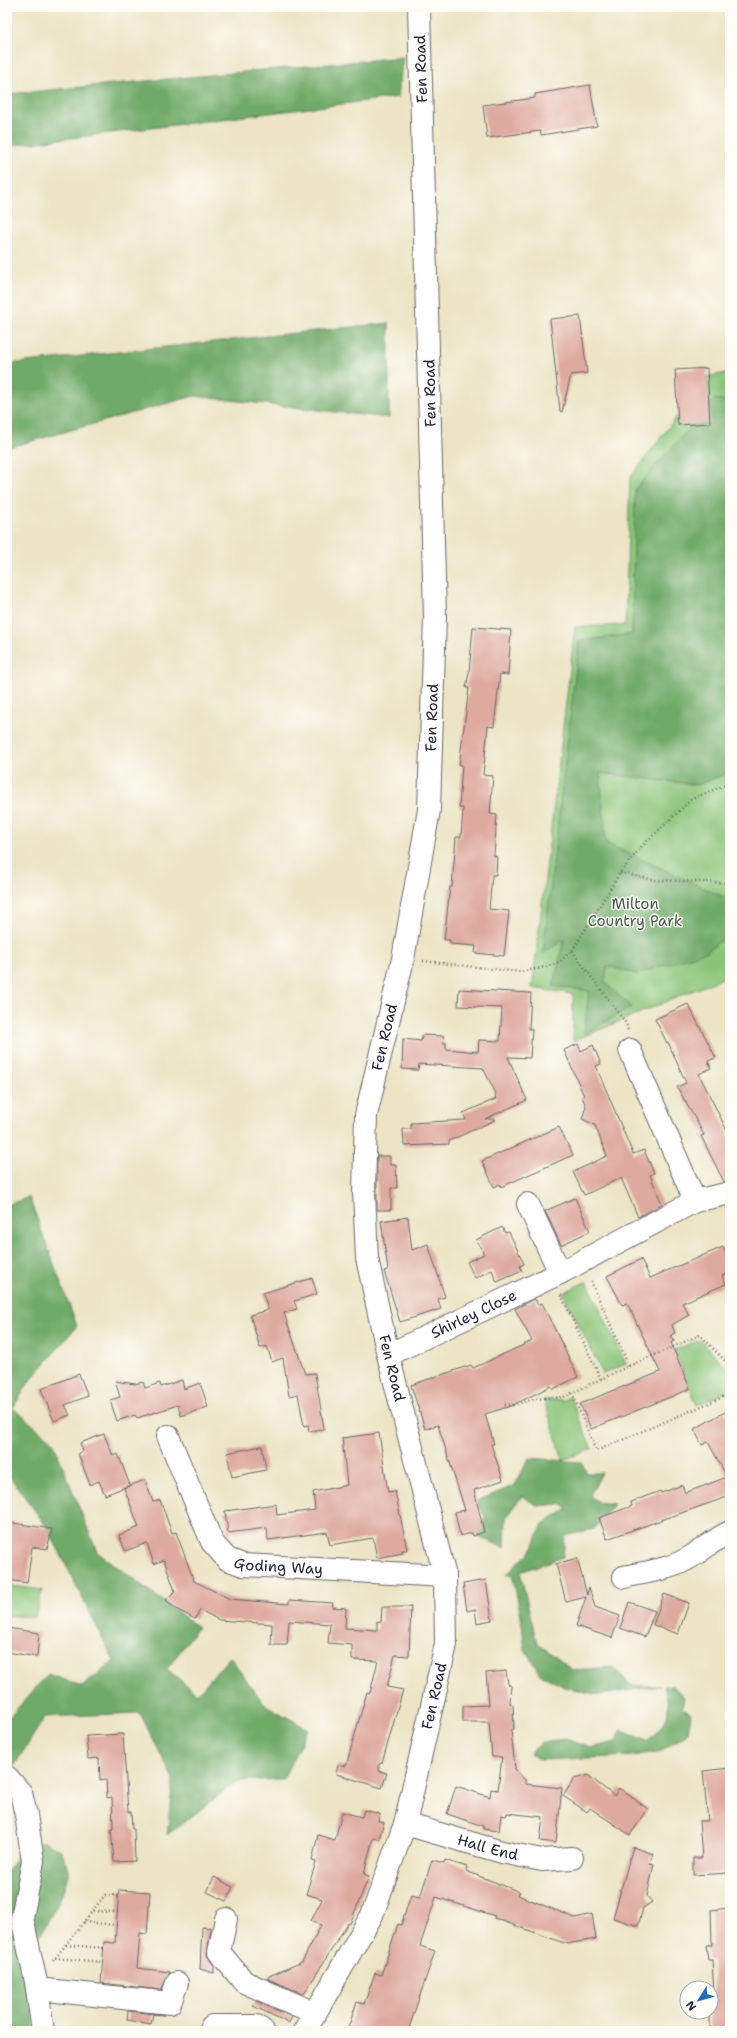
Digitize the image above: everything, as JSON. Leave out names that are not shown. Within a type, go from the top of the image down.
[{"type":"street","name":"Fen Road","points":[[305,2031],[372,1915],[405,1824],[446,1644],[445,1576],[388,1355],[367,1258],[364,1192],[366,1115],[403,959],[429,810],[435,616],[419,7]]},
{"type":"street","points":[[630,1050],[695,1202]]},
{"type":"street","name":"Shirley Close","points":[[388,1355],[556,1275],[695,1202],[730,1193]]},
{"type":"street","points":[[528,1204],[556,1275]]},
{"type":"street","name":"Goding Way","points":[[168,1436],[212,1542],[227,1559],[243,1566],[445,1576]]},
{"type":"street","points":[[624,1577],[662,1568],[687,1560],[716,1539],[730,1532]]},
{"type":"street","points":[[7,1777],[21,1793],[33,1862],[22,1918],[37,1985],[43,2031]]},
{"type":"street","name":"Hall End","points":[[405,1824],[502,1852],[542,1860],[572,1858]]},
{"type":"street","points":[[226,1919],[219,1952],[244,1982],[315,2012]]},
{"type":"street","points":[[37,1985],[170,2002],[177,1983]]},
{"type":"street","points":[[212,2026],[257,2026],[263,2031]]},
{"type":"path","points":[[403,959],[520,972],[546,967],[559,962],[572,951],[620,873],[642,847],[692,798],[730,783]]},
{"type":"path","points":[[620,873],[656,880],[730,883]]},
{"type":"path","points":[[572,951],[626,1023],[632,1041],[630,1050]]},
{"type":"path","points":[[582,1261],[629,1366]]},
{"type":"path","points":[[556,1275],[601,1379]]},
{"type":"path","points":[[505,1405],[513,1405],[534,1399],[564,1397],[629,1366],[700,1335],[730,1366]]},
{"type":"path","points":[[572,1393],[596,1451],[730,1394]]},
{"type":"path","points":[[37,1985],[55,1958],[105,1895],[119,1896]]},
{"type":"path","points":[[93,1911],[118,1912]]},
{"type":"path","points":[[83,1922],[117,1925]]},
{"type":"path","points":[[66,1945],[104,1948]]},
{"type":"path","points":[[55,1958],[103,1962]]},
{"type":"green space","points":[[403,57],[398,97],[7,146],[7,94]]},
{"type":"green space","points":[[389,323],[389,418],[194,396],[7,448],[7,364]]},
{"type":"green space","name":"Milton Country Park","points":[[730,372],[730,975],[573,1041],[573,994],[532,988],[575,627],[625,625],[630,478],[707,377]]},
{"type":"green space","name":"Milton Country Park","points":[[715,399],[730,402],[730,772],[698,785],[600,773],[606,843],[728,899],[730,902],[730,933],[706,952],[637,974],[607,966],[605,983],[632,1007],[584,1034],[589,991],[553,986],[564,940],[543,953],[579,641],[632,634],[635,489]]},
{"type":"green space","points":[[29,1197],[77,1326],[29,1382],[13,1408],[53,1442],[97,1552],[198,1627],[167,1669],[197,1694],[230,1657],[264,1704],[308,1729],[283,1779],[238,1781],[167,1835],[173,1779],[140,1713],[45,1717],[7,1777],[7,1720],[48,1674],[82,1686],[114,1661],[47,1527],[7,1473],[7,1205]]},
{"type":"green space","points":[[587,1281],[626,1364],[603,1374],[563,1293]]},
{"type":"green space","points":[[700,1340],[730,1371],[730,1390],[697,1405],[674,1350]]},
{"type":"green space","points":[[570,1397],[592,1449],[563,1460],[544,1400],[563,1400]]},
{"type":"green space","points":[[529,1458],[581,1462],[587,1473],[602,1473],[590,1495],[597,1502],[614,1504],[594,1529],[565,1536],[563,1557],[520,1572],[537,1643],[573,1670],[613,1667],[631,1685],[661,1686],[600,1695],[564,1687],[540,1674],[525,1650],[521,1616],[512,1574],[506,1575],[531,1551],[543,1524],[568,1509],[560,1504],[538,1506],[522,1496],[506,1517],[505,1548],[478,1536],[485,1517],[477,1501],[515,1485]]},
{"type":"green space","points":[[7,1585],[42,1590],[35,1617],[7,1616]]},
{"type":"green space","points":[[664,1686],[673,1686],[684,1697],[682,1707],[691,1714],[688,1733],[661,1751],[633,1756],[540,1760],[530,1753],[543,1742],[566,1739],[590,1748],[616,1742],[620,1730],[647,1741],[660,1728],[667,1717],[668,1704]]},
{"type":"green space","points":[[44,1841],[62,1851],[69,1872],[61,1897],[33,1949],[34,2031],[7,2031],[7,1873],[17,1854]]},
{"type":"building","points":[[590,85],[597,126],[541,135],[540,131],[487,138],[483,105],[535,98],[535,94]]},
{"type":"building","points":[[580,316],[587,373],[571,375],[562,412],[560,411],[550,319]]},
{"type":"building","points":[[707,368],[710,423],[678,425],[675,370]]},
{"type":"building","points":[[473,627],[511,630],[508,675],[500,674],[494,727],[488,726],[483,775],[493,776],[490,814],[497,815],[494,856],[497,857],[496,875],[492,875],[489,909],[509,911],[504,956],[475,953],[476,946],[450,944],[450,940],[444,940],[450,887],[452,887],[456,837],[461,837],[463,808],[459,808],[462,765],[459,765],[469,688],[466,688],[469,673]]},
{"type":"building","points":[[459,989],[531,993],[529,1029],[532,1029],[530,1058],[508,1057],[527,1100],[485,1119],[495,1120],[449,1141],[449,1144],[404,1146],[403,1129],[411,1129],[411,1123],[466,1120],[463,1113],[496,1099],[496,1094],[483,1068],[419,1064],[418,1070],[402,1069],[403,1039],[421,1041],[422,1035],[444,1036],[443,1043],[446,1043],[446,1049],[478,1052],[479,1040],[500,1041],[502,1008],[458,1006]]},
{"type":"building","points":[[688,1004],[716,1058],[708,1061],[711,1068],[699,1074],[730,1137],[730,1181],[724,1182],[701,1136],[704,1135],[677,1087],[686,1083],[668,1042],[667,1043],[655,1019]]},
{"type":"building","points":[[578,1044],[581,1051],[593,1045],[601,1064],[596,1066],[633,1154],[644,1150],[654,1173],[650,1175],[662,1204],[638,1217],[621,1178],[584,1195],[573,1172],[607,1156],[595,1125],[582,1119],[586,1106],[582,1097],[584,1096],[564,1050]]},
{"type":"building","points":[[559,1127],[573,1155],[501,1187],[500,1184],[494,1187],[482,1161]]},
{"type":"building","points":[[377,1156],[390,1156],[390,1165],[396,1165],[397,1188],[391,1188],[391,1210],[377,1210]]},
{"type":"building","points":[[575,1198],[590,1231],[561,1245],[545,1211]]},
{"type":"building","points":[[408,1217],[412,1250],[428,1244],[445,1297],[438,1299],[441,1309],[400,1322],[384,1271],[388,1270],[381,1221]]},
{"type":"building","points":[[502,1227],[505,1233],[509,1232],[524,1264],[520,1266],[522,1271],[497,1282],[492,1270],[475,1278],[467,1262],[484,1254],[476,1240]]},
{"type":"building","points":[[723,1247],[730,1264],[730,1272],[722,1276],[726,1284],[682,1303],[689,1315],[672,1325],[675,1333],[671,1335],[674,1341],[671,1343],[690,1389],[591,1429],[580,1404],[660,1372],[627,1303],[622,1305],[607,1276],[641,1259],[650,1278]]},
{"type":"building","points":[[312,1278],[317,1294],[294,1301],[297,1309],[284,1313],[305,1374],[315,1373],[324,1429],[309,1431],[308,1425],[304,1426],[298,1394],[289,1396],[283,1358],[272,1362],[267,1346],[260,1348],[250,1315],[268,1310],[263,1293]]},
{"type":"building","points":[[535,1299],[538,1305],[542,1303],[578,1377],[553,1389],[551,1386],[511,1406],[485,1414],[494,1444],[491,1444],[503,1480],[474,1490],[484,1532],[473,1536],[472,1533],[460,1536],[455,1512],[465,1510],[438,1425],[425,1429],[411,1385],[471,1365],[473,1368],[532,1341],[515,1309]]},
{"type":"building","points":[[79,1374],[88,1396],[65,1405],[70,1415],[54,1421],[41,1389]]},
{"type":"building","points":[[182,1380],[184,1389],[200,1383],[208,1407],[181,1416],[178,1405],[137,1418],[135,1415],[117,1421],[110,1400],[120,1397],[115,1381],[135,1384],[143,1382],[145,1388],[160,1383],[161,1387]]},
{"type":"building","points":[[725,1412],[730,1421],[730,1496],[607,1539],[599,1518],[632,1506],[631,1502],[660,1491],[661,1493],[682,1485],[685,1493],[727,1477],[708,1442],[702,1445],[694,1429]]},
{"type":"building","points":[[379,1433],[388,1492],[395,1491],[403,1529],[407,1550],[402,1550],[403,1553],[377,1558],[373,1538],[330,1545],[327,1532],[268,1540],[267,1528],[228,1533],[225,1511],[276,1504],[277,1515],[315,1510],[313,1492],[347,1485],[342,1438]]},
{"type":"building","points":[[104,1434],[113,1456],[118,1454],[130,1485],[105,1495],[99,1481],[90,1485],[78,1453],[83,1451],[80,1443]]},
{"type":"building","points":[[262,1446],[266,1470],[232,1477],[227,1453]]},
{"type":"building","points":[[145,1480],[153,1502],[160,1500],[172,1533],[176,1532],[194,1581],[230,1599],[289,1604],[289,1600],[333,1603],[332,1607],[346,1608],[345,1628],[377,1630],[377,1621],[381,1622],[382,1607],[411,1607],[409,1656],[395,1655],[387,1687],[403,1690],[382,1763],[379,1764],[379,1771],[387,1773],[382,1788],[336,1774],[338,1765],[346,1766],[367,1692],[370,1693],[378,1661],[352,1660],[352,1645],[328,1643],[330,1624],[289,1621],[287,1645],[271,1645],[272,1624],[219,1620],[200,1610],[195,1619],[176,1609],[166,1600],[175,1591],[164,1560],[154,1564],[147,1543],[125,1551],[119,1535],[139,1527],[124,1488]]},
{"type":"building","points":[[7,1522],[52,1529],[47,1549],[32,1547],[27,1583],[7,1580]]},
{"type":"building","points":[[577,1558],[587,1595],[589,1587],[595,1607],[620,1616],[612,1638],[576,1626],[586,1597],[566,1602],[556,1564]]},
{"type":"building","points":[[486,1580],[492,1620],[477,1623],[475,1609],[467,1611],[463,1584]]},
{"type":"building","points":[[664,1594],[689,1603],[678,1634],[653,1625]]},
{"type":"building","points":[[629,1602],[655,1611],[645,1637],[620,1628]]},
{"type":"building","points":[[7,1628],[39,1633],[37,1657],[7,1652]]},
{"type":"building","points":[[506,1671],[508,1684],[511,1686],[510,1703],[513,1705],[514,1729],[511,1730],[515,1769],[525,1780],[525,1784],[562,1788],[556,1843],[540,1841],[543,1817],[507,1813],[506,1816],[501,1815],[499,1831],[483,1829],[483,1826],[447,1814],[456,1786],[490,1797],[491,1789],[498,1790],[502,1757],[492,1757],[489,1722],[463,1722],[463,1706],[489,1705],[486,1673]]},
{"type":"building","points":[[123,1734],[128,1812],[131,1812],[132,1829],[134,1829],[135,1861],[114,1862],[111,1829],[113,1829],[112,1797],[107,1798],[106,1779],[100,1780],[99,1758],[88,1759],[86,1736]]},
{"type":"building","points":[[730,1768],[730,1873],[693,1875],[693,1858],[702,1858],[699,1821],[708,1821],[703,1771]]},
{"type":"building","points":[[588,1775],[614,1796],[619,1788],[648,1809],[630,1835],[590,1808],[587,1812],[563,1796],[574,1779]]},
{"type":"building","points":[[364,1810],[380,1814],[378,1821],[384,1822],[379,1839],[373,1838],[364,1874],[369,1876],[350,1924],[348,1923],[304,1994],[268,1979],[269,1976],[302,1962],[321,1925],[311,1921],[322,1899],[306,1894],[316,1862],[312,1861],[318,1835],[335,1840],[342,1812],[362,1817]]},
{"type":"building","points":[[633,1847],[653,1854],[650,1863],[654,1864],[647,1896],[652,1902],[643,1908],[638,1926],[613,1918]]},
{"type":"building","points":[[432,1860],[444,1863],[445,1860],[467,1867],[466,1871],[520,1892],[518,1895],[575,1918],[592,1914],[596,1939],[567,1944],[494,1918],[495,1916],[436,1897],[420,1946],[435,1951],[408,2031],[347,2031],[357,2002],[364,2004],[375,1973],[381,1975],[398,1924],[401,1925],[411,1895],[420,1897]]},
{"type":"building","points":[[214,1877],[233,1887],[226,1901],[207,1892]]},
{"type":"building","points":[[119,1890],[150,1892],[147,1934],[140,1933],[137,1968],[170,1972],[161,1990],[101,1983],[104,1942],[115,1943]]},
{"type":"building","points":[[730,1908],[730,2031],[710,2031],[710,2020],[719,2020],[719,1980],[713,1980],[712,1960],[708,1960],[706,1945],[712,1945],[711,1910]]},
{"type":"building","points":[[202,1927],[211,1928],[207,1955],[214,1966],[214,1973],[200,1969]]},
{"type":"building","points":[[256,2001],[292,2017],[289,2023],[253,2006]]},
{"type":"building","points":[[128,2011],[164,2015],[153,2014],[151,2024],[127,2020]]}]
